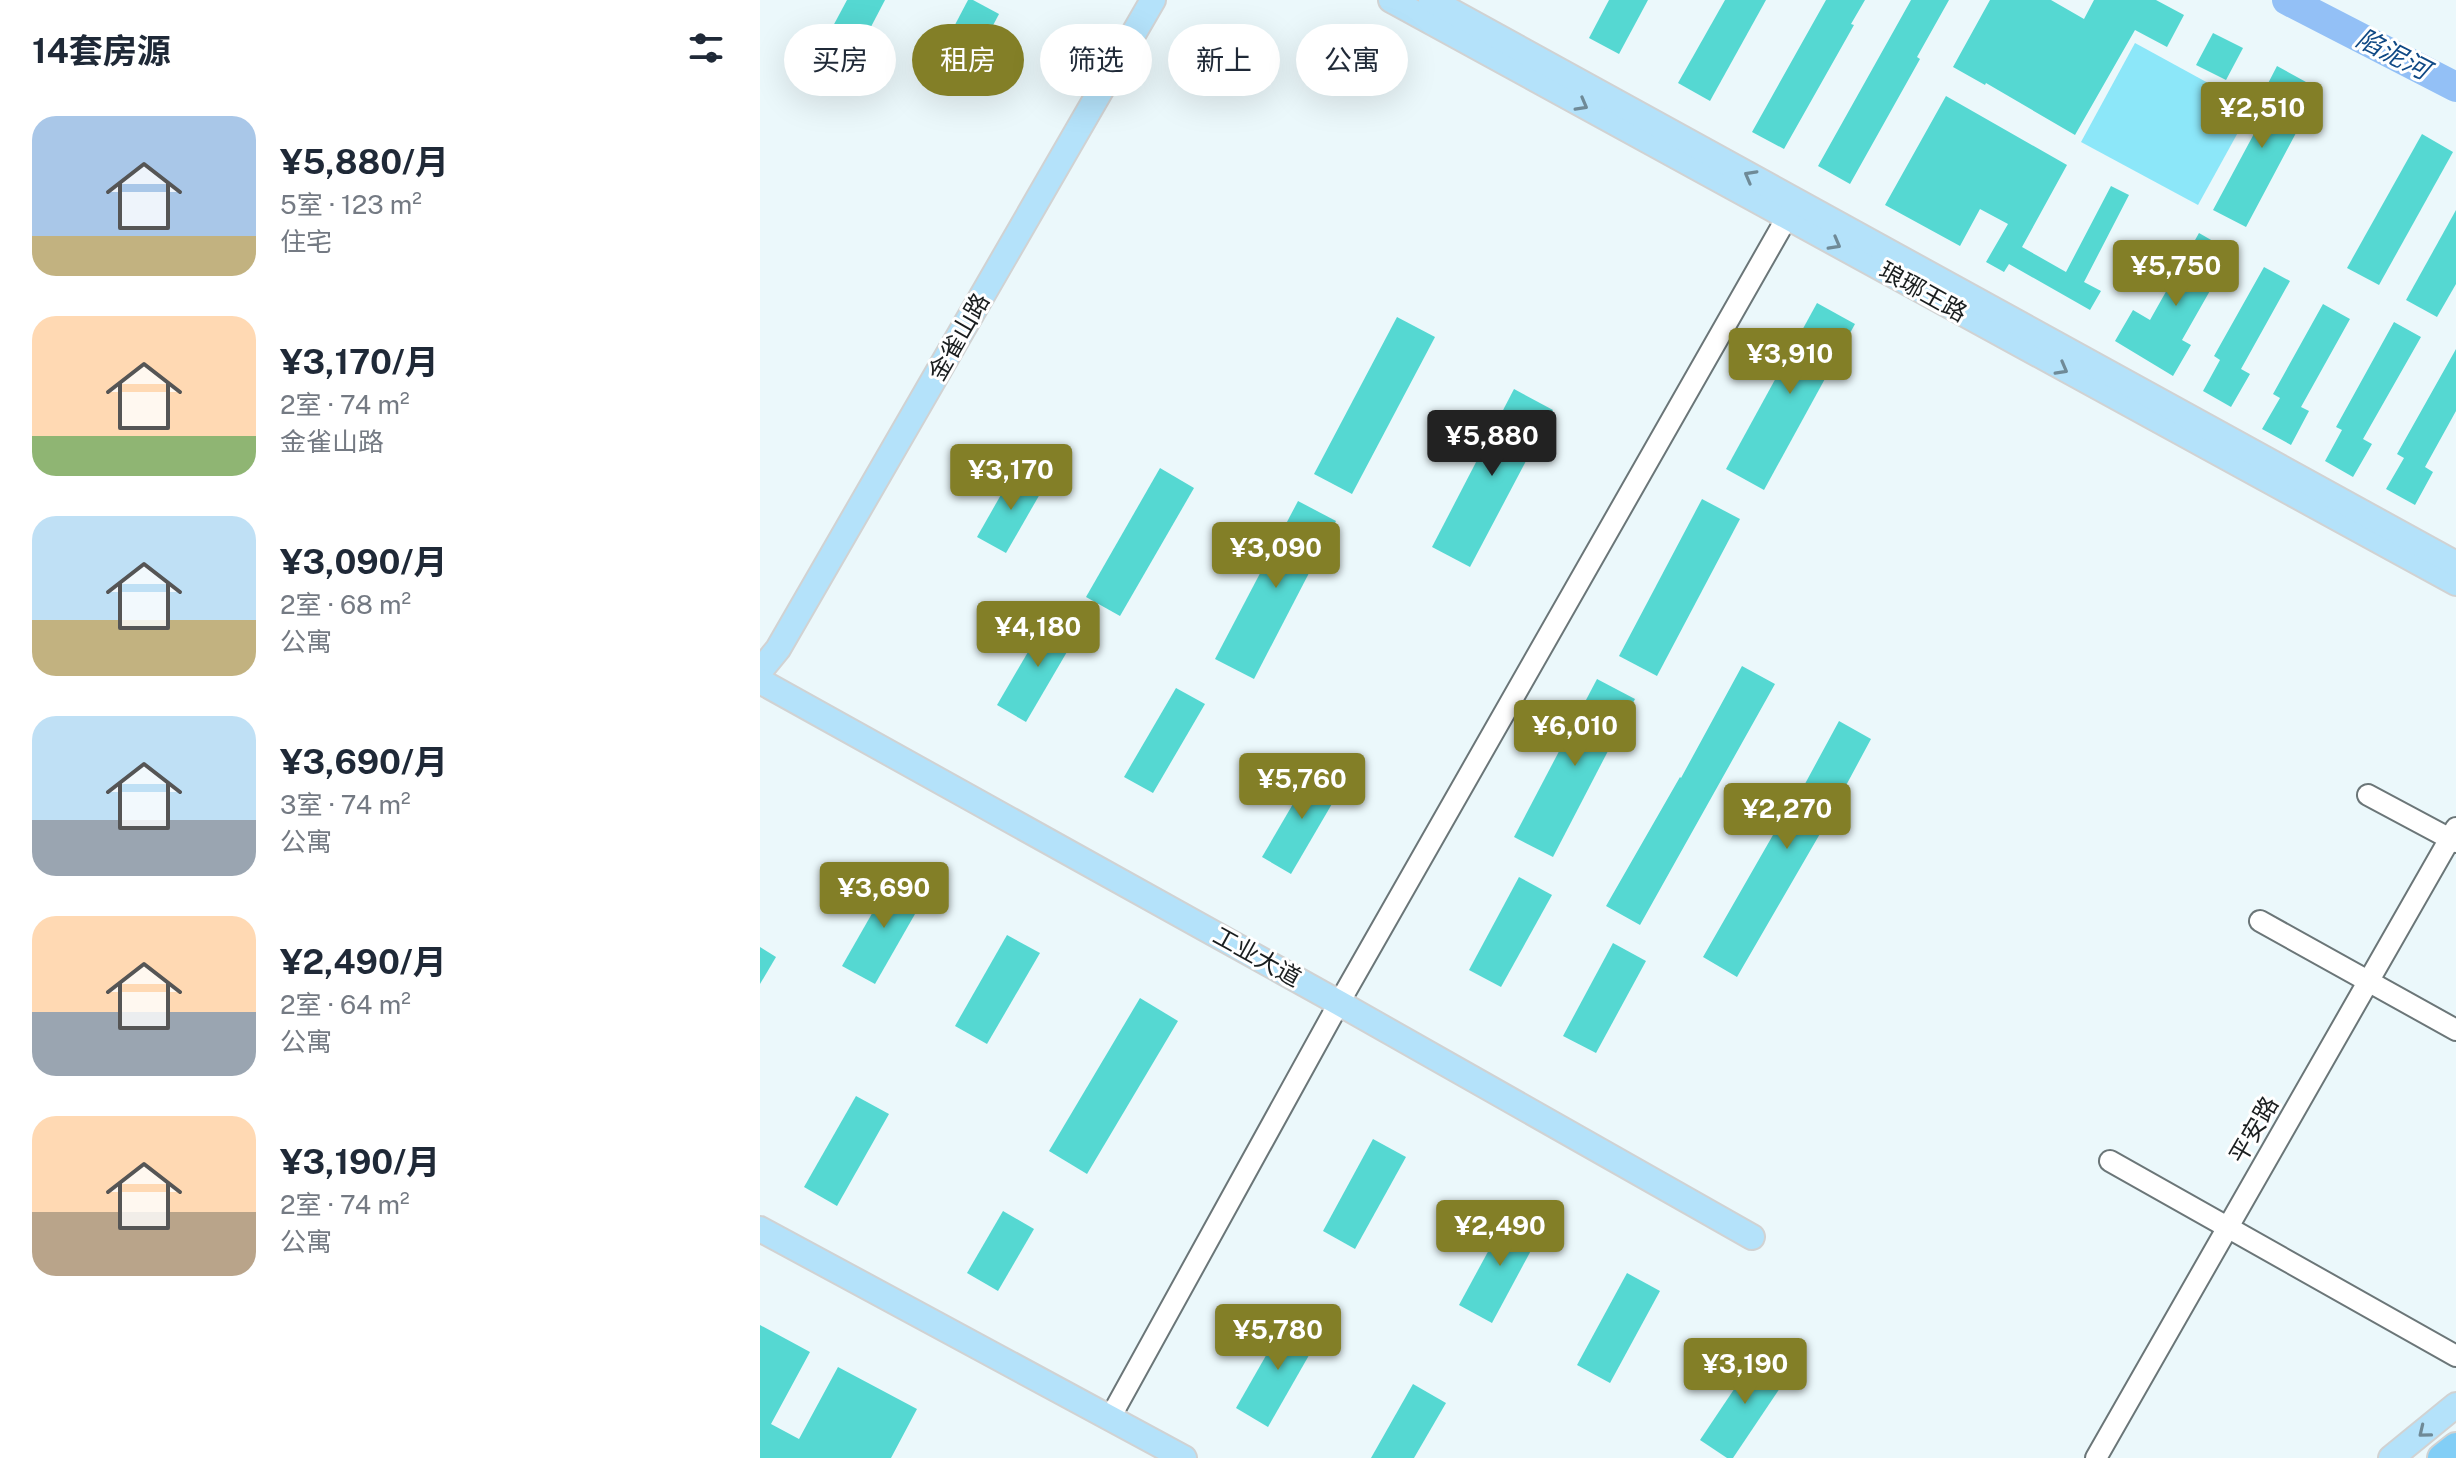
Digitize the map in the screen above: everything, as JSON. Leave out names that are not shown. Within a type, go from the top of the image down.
[{"type":"highway","points":[[2442,1458],[2456,1447]]},
{"type":"main road","name":"金雀山路","points":[[760,661],[766,642],[1135,0]]},
{"type":"main road","name":"金雀山路","points":[[760,671],[778,649],[1153,0]]},
{"type":"main road","name":"琅琊王路","points":[[1391,0],[1792,209],[2456,564]]},
{"type":"main road","name":"琅琊王路","points":[[1431,0],[1792,209],[2456,583]]},
{"type":"main road","name":"工业大道","points":[[760,681],[1752,1237]]},
{"type":"main road","points":[[760,1229],[1184,1458]]},
{"type":"main road","points":[[2391,1458],[2456,1405]]},
{"type":"street","points":[[1110,1418],[1339,1003],[1792,209]]},
{"type":"street","points":[[2368,795],[2454,836]]},
{"type":"street","name":"平安路","points":[[2096,1458],[2454,836]]},
{"type":"street","points":[[2260,921],[2456,1030]]},
{"type":"street","points":[[2110,1161],[2456,1356]]},
{"type":"shaded area","points":[[2135,43],[2252,107],[2198,205],[2081,142]]},
{"type":"building","points":[[847,0],[885,0],[872,24],[834,24]]},
{"type":"building","points":[[968,0],[999,14],[994,24],[955,24]]},
{"type":"building","points":[[1609,0],[1648,0],[1619,54],[1589,38]]},
{"type":"building","points":[[1725,0],[1766,0],[1710,101],[1678,83]]},
{"type":"building","points":[[1826,0],[1865,0],[1784,149],[1752,132]]},
{"type":"building","points":[[1911,0],[1949,0],[1917,57],[1920,59],[1850,184],[1818,166]]},
{"type":"building","points":[[1990,0],[2051,0],[2084,19],[2094,0],[2156,0],[2184,15],[2167,47],[2135,30],[2075,135],[1953,67]]},
{"type":"building","points":[[2213,33],[2243,48],[2226,80],[2196,65]]},
{"type":"building","points":[[2277,66],[2306,82],[2283,125],[2296,133],[2246,227],[2213,210],[2270,104],[2260,99]]},
{"type":"building","points":[[1946,96],[2067,165],[2022,247],[2066,272],[2111,186],[2129,195],[2084,282],[2101,291],[2090,310],[2009,264],[2004,272],[1986,262],[2008,224],[1980,209],[1960,246],[1885,205]]},
{"type":"building","points":[[2422,134],[2453,152],[2379,285],[2347,268]]},
{"type":"building","points":[[2456,210],[2456,284],[2437,317],[2406,300]]},
{"type":"building","points":[[2199,233],[2232,252],[2182,340],[2191,345],[2173,376],[2115,341],[2133,310],[2150,320]]},
{"type":"building","points":[[2264,267],[2290,281],[2241,369],[2250,374],[2231,407],[2203,391],[2220,360],[2214,356]]},
{"type":"building","points":[[1817,303],[1855,324],[1764,490],[1726,469]]},
{"type":"building","points":[[2323,304],[2350,319],[2301,407],[2309,411],[2291,445],[2262,429],[2280,398],[2273,394]]},
{"type":"building","points":[[1397,317],[1435,337],[1352,494],[1314,474]]},
{"type":"building","points":[[2394,322],[2421,337],[2363,439],[2372,444],[2353,477],[2325,461],[2342,430],[2336,427]]},
{"type":"building","points":[[2456,349],[2456,411],[2425,467],[2433,472],[2415,505],[2386,489],[2404,458],[2397,454]]},
{"type":"building","points":[[1514,389],[1553,410],[1470,567],[1432,547]]},
{"type":"building","points":[[1160,468],[1194,488],[1120,616],[1086,597]]},
{"type":"building","points":[[1015,470],[1044,487],[1006,553],[977,537]]},
{"type":"building","points":[[1702,499],[1740,519],[1657,676],[1619,656]]},
{"type":"building","points":[[1298,501],[1336,521],[1254,679],[1215,659]]},
{"type":"building","points":[[1049,616],[1078,633],[1026,722],[997,705]]},
{"type":"building","points":[[1742,666],[1775,684],[1640,925],[1606,906]]},
{"type":"building","points":[[1597,679],[1635,699],[1553,857],[1514,837]]},
{"type":"building","points":[[1176,688],[1205,704],[1153,793],[1124,777]]},
{"type":"building","points":[[1839,721],[1871,739],[1737,977],[1703,957],[1777,828],[1780,830]]},
{"type":"building","points":[[1314,768],[1343,785],[1291,874],[1262,857]]},
{"type":"building","points":[[894,875],[927,893],[875,984],[842,966]]},
{"type":"building","points":[[1519,877],[1552,895],[1501,987],[1469,970]]},
{"type":"building","points":[[1007,935],[1040,953],[987,1044],[955,1026]]},
{"type":"building","points":[[1613,943],[1646,961],[1596,1053],[1563,1036]]},
{"type":"building","points":[[760,947],[776,957],[760,984]]},
{"type":"building","points":[[1140,998],[1178,1021],[1087,1174],[1049,1151]]},
{"type":"building","points":[[856,1096],[889,1114],[837,1206],[804,1187]]},
{"type":"building","points":[[1373,1139],[1406,1157],[1355,1249],[1323,1231]]},
{"type":"building","points":[[1003,1211],[1034,1229],[998,1291],[967,1273]]},
{"type":"building","points":[[1509,1213],[1542,1230],[1492,1323],[1459,1305]]},
{"type":"building","points":[[1627,1273],[1660,1291],[1610,1383],[1577,1365]]},
{"type":"building","points":[[1288,1317],[1320,1336],[1268,1427],[1236,1408]]},
{"type":"building","points":[[760,1325],[810,1352],[771,1424],[799,1439],[838,1367],[917,1409],[891,1458],[760,1458]]},
{"type":"building","points":[[1759,1352],[1790,1373],[1733,1458],[1727,1458],[1700,1440]]},
{"type":"building","points":[[1413,1384],[1446,1403],[1414,1458],[1371,1458]]},
{"type":"waterway","name":"陷泥河","points":[[2287,0],[2456,87]]}]
